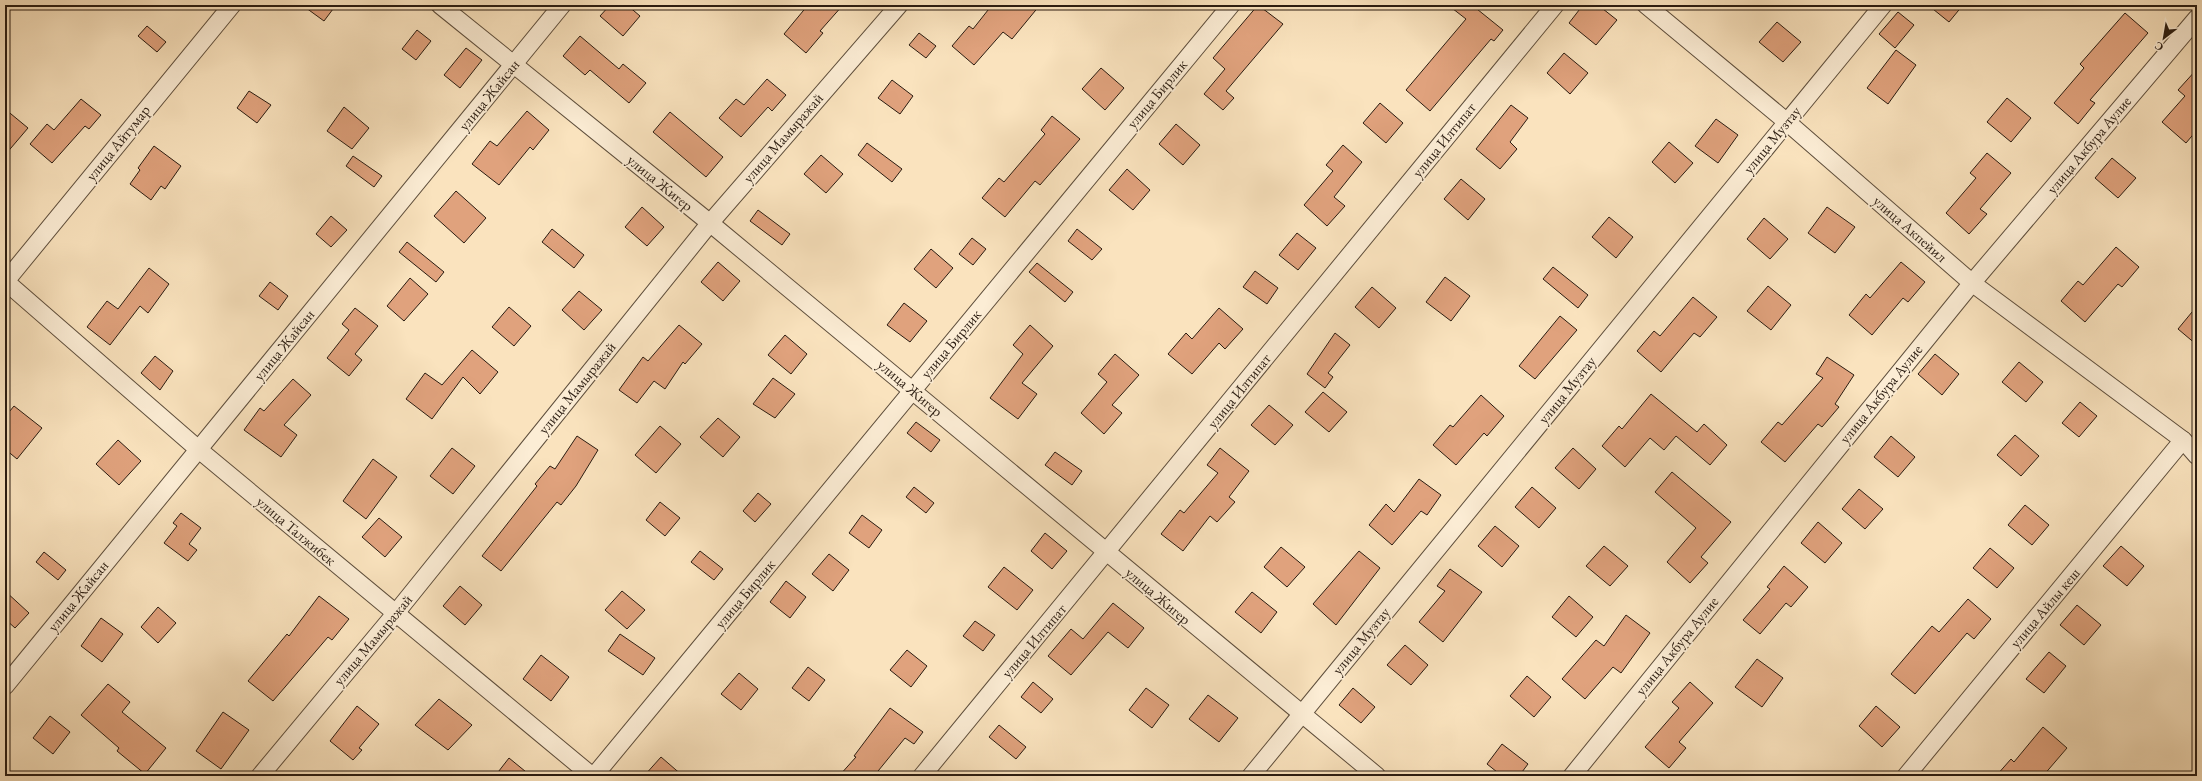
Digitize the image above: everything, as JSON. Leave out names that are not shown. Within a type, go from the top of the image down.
[{"type":"street","name":"улица Айтумар","points":[[5,282],[232,5]]},
{"type":"street","name":"улица Жигер","points":[[440,5],[710,223],[913,390],[1106,553],[1376,776]]},
{"type":"street","name":"улица Жайсан","points":[[5,686],[562,5]]},
{"type":"street","name":"улица Мамыражай","points":[[260,776],[395,614],[710,223],[899,5]]},
{"type":"street","name":"улица Бирлик","points":[[593,776],[1231,5]]},
{"type":"street","name":"улица Илтипат","points":[[922,776],[1555,5]]},
{"type":"street","name":"улица Акпейил","points":[[1646,5],[1787,122],[1972,283],[2183,440],[2197,456]]},
{"type":"street","name":"улица Музтау","points":[[1251,776],[1883,5]]},
{"type":"street","name":"улица Акбура Аулие","points":[[1572,776],[1972,283],[2197,18]]},
{"type":"street","name":"улица Талжибек","points":[[5,282],[198,449],[395,614],[593,776]]},
{"type":"street","name":"улица Айлы кеш","points":[[1906,776],[2183,440]]},
{"type":"building","points":[[302,5],[336,5],[324,21]]},
{"type":"building","points":[[610,5],[627,5],[640,16],[623,36],[600,16]]},
{"type":"building","points":[[808,5],[843,5],[820,31],[823,33],[806,53],[784,34]]},
{"type":"building","points":[[992,5],[1040,5],[1012,39],[1003,32],[974,65],[952,46],[969,26],[973,29]]},
{"type":"building","points":[[1258,5],[1283,24],[1226,91],[1234,98],[1223,110],[1204,94],[1225,69],[1213,58]]},
{"type":"building","points":[[1448,5],[1472,5],[1503,30],[1494,41],[1491,39],[1430,111],[1406,90],[1466,19]]},
{"type":"building","points":[[1583,5],[1598,5],[1617,20],[1596,45],[1569,23]]},
{"type":"building","points":[[1928,5],[1963,5],[1949,22]]},
{"type":"building","points":[[1898,12],[1914,25],[1895,48],[1879,34]]},
{"type":"building","points":[[2125,13],[2148,33],[2090,100],[2095,103],[2078,124],[2054,103],[2084,68],[2080,64]]},
{"type":"building","points":[[1777,22],[1801,42],[1783,62],[1759,42]]},
{"type":"building","points":[[147,26],[166,42],[157,52],[138,36]]},
{"type":"building","points":[[417,30],[431,41],[416,60],[402,49]]},
{"type":"building","points":[[919,33],[936,46],[926,58],[909,45]]},
{"type":"building","points":[[580,36],[619,69],[623,64],[646,83],[629,103],[590,70],[585,75],[563,56]]},
{"type":"building","points":[[466,48],[482,60],[460,88],[444,75]]},
{"type":"building","points":[[1896,50],[1916,65],[1888,104],[1867,88]]},
{"type":"building","points":[[1564,53],[1588,73],[1570,94],[1547,73]]},
{"type":"building","points":[[1101,68],[1124,88],[1105,110],[1082,89]]},
{"type":"building","points":[[2197,69],[2197,130],[2186,143],[2162,122],[2185,96],[2178,90]]},
{"type":"building","points":[[767,79],[786,95],[772,111],[768,107],[741,137],[719,118],[736,99],[744,105]]},
{"type":"building","points":[[892,80],[913,96],[900,114],[878,98]]},
{"type":"building","points":[[249,91],[271,105],[257,123],[237,108]]},
{"type":"building","points":[[2007,98],[2031,118],[2011,142],[1987,122]]},
{"type":"building","points":[[81,99],[101,115],[89,129],[85,126],[52,163],[30,144],[47,124],[54,130]]},
{"type":"building","points":[[1380,103],[1403,123],[1386,143],[1363,123]]},
{"type":"building","points":[[1511,105],[1528,118],[1510,142],[1517,149],[1500,169],[1476,149]]},
{"type":"building","points":[[344,107],[369,128],[352,149],[327,131]]},
{"type":"building","points":[[5,109],[28,128],[5,155]]},
{"type":"building","points":[[527,111],[549,130],[533,150],[530,147],[499,185],[472,164],[490,141],[497,146]]},
{"type":"building","points":[[670,112],[723,157],[706,177],[653,132]]},
{"type":"building","points":[[1052,116],[1080,139],[1040,185],[1035,181],[1005,217],[982,198],[999,178],[1004,182],[1045,134],[1041,130]]},
{"type":"building","points":[[1716,119],[1738,135],[1718,163],[1695,146]]},
{"type":"building","points":[[1176,124],[1200,145],[1183,165],[1159,144]]},
{"type":"building","points":[[1669,142],[1693,163],[1675,183],[1652,162]]},
{"type":"building","points":[[867,143],[902,169],[892,182],[858,155]]},
{"type":"building","points":[[1343,145],[1362,162],[1334,197],[1345,206],[1327,226],[1304,205],[1333,171],[1326,165]]},
{"type":"building","points":[[154,146],[181,166],[165,189],[161,186],[151,200],[130,184],[140,170],[138,168]]},
{"type":"building","points":[[1987,153],[2011,173],[1980,209],[1987,214],[1969,234],[1946,213],[1976,178],[1970,173]]},
{"type":"building","points":[[821,155],[843,174],[826,193],[804,174]]},
{"type":"building","points":[[353,156],[382,176],[374,187],[346,166]]},
{"type":"building","points":[[2112,158],[2136,178],[2118,198],[2095,178]]},
{"type":"building","points":[[1127,169],[1150,190],[1133,210],[1109,190]]},
{"type":"building","points":[[1461,179],[1485,199],[1468,220],[1444,199]]},
{"type":"building","points":[[456,191],[486,218],[464,243],[434,216]]},
{"type":"building","points":[[642,207],[664,227],[647,246],[625,227]]},
{"type":"building","points":[[1827,207],[1855,227],[1835,253],[1808,233]]},
{"type":"building","points":[[758,210],[790,234],[782,245],[750,221]]},
{"type":"building","points":[[331,216],[347,230],[331,247],[316,234]]},
{"type":"building","points":[[1609,217],[1633,237],[1616,258],[1592,237]]},
{"type":"building","points":[[1764,218],[1788,239],[1770,259],[1747,239]]},
{"type":"building","points":[[552,229],[584,255],[574,268],[542,242]]},
{"type":"building","points":[[1077,229],[1102,249],[1092,260],[1068,241]]},
{"type":"building","points":[[1297,233],[1316,248],[1298,270],[1279,255]]},
{"type":"building","points":[[972,238],[986,249],[973,265],[959,254]]},
{"type":"building","points":[[407,242],[444,272],[436,282],[399,252]]},
{"type":"building","points":[[2116,247],[2139,267],[2122,287],[2118,284],[2085,322],[2061,301],[2078,281],[2083,285]]},
{"type":"building","points":[[931,249],[953,268],[936,288],[914,269]]},
{"type":"building","points":[[718,262],[740,281],[723,301],[701,282]]},
{"type":"building","points":[[1901,262],[1925,282],[1908,302],[1903,298],[1872,335],[1849,315],[1866,294],[1870,298]]},
{"type":"building","points":[[1037,263],[1073,292],[1065,302],[1029,272]]},
{"type":"building","points":[[1553,267],[1588,295],[1578,308],[1543,279]]},
{"type":"building","points":[[149,268],[169,284],[148,313],[140,306],[110,345],[87,327],[107,301],[118,309]]},
{"type":"building","points":[[1255,271],[1278,288],[1267,304],[1243,287]]},
{"type":"building","points":[[1445,277],[1470,296],[1451,321],[1426,302]]},
{"type":"building","points":[[410,278],[428,294],[404,321],[387,306]]},
{"type":"building","points":[[270,282],[288,296],[278,310],[259,296]]},
{"type":"building","points":[[1768,286],[1791,305],[1771,330],[1747,311]]},
{"type":"building","points":[[1372,287],[1396,308],[1379,328],[1355,307]]},
{"type":"building","points":[[579,291],[602,310],[584,330],[562,310]]},
{"type":"building","points":[[1693,297],[1717,317],[1700,337],[1694,333],[1661,372],[1637,351],[1654,331],[1660,336]]},
{"type":"building","points":[[904,303],[927,321],[910,342],[887,325]]},
{"type":"building","points":[[2197,306],[2197,345],[2178,329]]},
{"type":"building","points":[[509,307],[531,326],[514,346],[492,327]]},
{"type":"building","points":[[355,308],[378,326],[355,354],[362,360],[349,376],[327,358],[349,330],[342,324]]},
{"type":"building","points":[[1219,308],[1243,329],[1225,349],[1219,343],[1192,374],[1168,354],[1186,333],[1192,339]]},
{"type":"building","points":[[1560,316],[1577,330],[1535,379],[1519,366]]},
{"type":"building","points":[[679,325],[702,344],[685,364],[683,362],[665,389],[654,381],[637,403],[619,390],[643,357],[648,361]]},
{"type":"building","points":[[1030,325],[1053,346],[1022,383],[1037,394],[1018,419],[990,398],[1023,354],[1013,345]]},
{"type":"building","points":[[1335,333],[1350,345],[1328,373],[1333,377],[1325,388],[1307,374]]},
{"type":"building","points":[[785,335],[807,354],[791,374],[768,355]]},
{"type":"building","points":[[472,350],[498,372],[480,394],[463,377],[432,419],[406,399],[425,373],[442,385]]},
{"type":"building","points":[[1115,354],[1139,375],[1112,405],[1122,413],[1104,434],[1081,413],[1107,382],[1098,374]]},
{"type":"building","points":[[1935,354],[1959,374],[1942,395],[1918,374]]},
{"type":"building","points":[[155,356],[173,371],[160,390],[141,373]]},
{"type":"building","points":[[1827,357],[1854,375],[1835,404],[1839,407],[1822,427],[1818,424],[1785,462],[1761,442],[1778,422],[1782,425],[1823,378],[1816,374]]},
{"type":"building","points":[[2019,362],[2043,382],[2026,402],[2002,382]]},
{"type":"building","points":[[773,378],[795,394],[775,418],[753,404]]},
{"type":"building","points":[[293,379],[311,395],[284,425],[297,435],[281,457],[244,430],[260,408],[264,411]]},
{"type":"building","points":[[1323,392],[1347,412],[1329,432],[1305,412]]},
{"type":"building","points":[[1651,394],[1697,432],[1704,424],[1727,445],[1710,465],[1676,436],[1664,450],[1650,438],[1625,467],[1602,446],[1619,426],[1622,429]]},
{"type":"building","points":[[1481,395],[1504,416],[1487,436],[1484,433],[1456,465],[1433,445],[1450,425],[1453,427]]},
{"type":"building","points":[[2080,402],[2097,416],[2079,437],[2062,423]]},
{"type":"building","points":[[1269,405],[1293,425],[1275,445],[1251,425]]},
{"type":"building","points":[[14,406],[42,428],[17,459],[5,449],[5,417]]},
{"type":"building","points":[[718,418],[740,437],[723,457],[700,437]]},
{"type":"building","points":[[916,422],[940,440],[931,452],[907,433]]},
{"type":"building","points":[[660,426],[681,444],[656,473],[635,455]]},
{"type":"building","points":[[2015,435],[2039,456],[2021,476],[1997,455]]},
{"type":"building","points":[[577,436],[598,450],[576,486],[561,505],[557,502],[501,571],[482,556],[537,486],[535,484],[550,466],[555,469]]},
{"type":"building","points":[[1891,436],[1915,457],[1898,477],[1874,457]]},
{"type":"building","points":[[118,440],[141,461],[119,485],[96,464]]},
{"type":"building","points":[[452,448],[475,466],[453,494],[430,476]]},
{"type":"building","points":[[1220,448],[1249,471],[1229,497],[1235,502],[1217,522],[1210,516],[1183,551],[1161,534],[1180,510],[1184,513],[1218,473],[1207,465]]},
{"type":"building","points":[[1573,448],[1596,469],[1579,489],[1555,468]]},
{"type":"building","points":[[1055,452],[1082,471],[1072,485],[1045,465]]},
{"type":"building","points":[[373,459],[397,477],[366,519],[343,501]]},
{"type":"building","points":[[1672,472],[1731,522],[1701,557],[1708,563],[1690,583],[1667,562],[1696,528],[1655,492]]},
{"type":"building","points":[[1419,479],[1441,495],[1427,515],[1421,511],[1392,545],[1369,525],[1386,504],[1394,512]]},
{"type":"building","points":[[914,487],[934,503],[926,513],[906,497]]},
{"type":"building","points":[[1532,487],[1556,508],[1539,528],[1515,507]]},
{"type":"building","points":[[1859,489],[1883,509],[1865,529],[1842,509]]},
{"type":"building","points":[[758,493],[771,504],[755,522],[743,511]]},
{"type":"building","points":[[660,502],[680,518],[665,536],[646,520]]},
{"type":"building","points":[[2025,505],[2049,525],[2032,545],[2008,525]]},
{"type":"building","points":[[181,513],[201,528],[189,544],[197,550],[188,561],[164,543],[177,526],[173,523]]},
{"type":"building","points":[[862,515],[882,530],[869,548],[849,533]]},
{"type":"building","points":[[379,518],[402,537],[385,557],[362,537]]},
{"type":"building","points":[[1818,522],[1842,543],[1825,563],[1801,543]]},
{"type":"building","points":[[1495,526],[1519,546],[1502,567],[1478,546]]},
{"type":"building","points":[[1045,533],[1067,551],[1052,569],[1031,551]]},
{"type":"building","points":[[1604,546],[1628,566],[1610,586],[1586,566]]},
{"type":"building","points":[[2121,546],[2144,566],[2127,586],[2103,566]]},
{"type":"building","points":[[1281,547],[1305,567],[1287,587],[1264,567]]},
{"type":"building","points":[[1990,548],[2014,568],[1997,588],[1973,568]]},
{"type":"building","points":[[700,551],[723,569],[714,580],[691,562]]},
{"type":"building","points":[[1359,551],[1380,568],[1336,625],[1313,604]]},
{"type":"building","points":[[44,552],[66,570],[58,580],[36,562]]},
{"type":"building","points":[[829,554],[849,570],[833,591],[812,574]]},
{"type":"building","points":[[1784,566],[1808,587],[1791,607],[1786,603],[1760,634],[1743,620],[1770,589],[1767,587]]},
{"type":"building","points":[[1004,567],[1033,590],[1017,610],[988,587]]},
{"type":"building","points":[[1450,569],[1482,592],[1443,642],[1419,622],[1445,591],[1437,586]]},
{"type":"building","points":[[786,581],[806,597],[790,618],[770,602]]},
{"type":"building","points":[[460,586],[482,605],[465,625],[443,606]]},
{"type":"building","points":[[5,591],[29,613],[15,628],[5,619]]},
{"type":"building","points":[[622,591],[645,610],[627,629],[605,610]]},
{"type":"building","points":[[1252,592],[1277,612],[1261,633],[1235,612]]},
{"type":"building","points":[[319,596],[349,619],[332,640],[328,637],[273,701],[248,681],[287,634],[289,636]]},
{"type":"building","points":[[1569,596],[1593,617],[1576,637],[1552,617]]},
{"type":"building","points":[[1968,599],[1991,619],[1974,639],[1967,633],[1915,694],[1891,674],[1932,626],[1939,632]]},
{"type":"building","points":[[1113,603],[1144,628],[1128,648],[1108,632],[1071,675],[1048,656],[1071,629],[1083,639]]},
{"type":"building","points":[[2077,605],[2101,625],[2084,645],[2060,625]]},
{"type":"building","points":[[158,607],[176,623],[158,643],[141,627]]},
{"type":"building","points":[[1626,615],[1650,633],[1621,673],[1613,667],[1585,699],[1562,679],[1596,640],[1604,646]]},
{"type":"building","points":[[101,618],[123,634],[102,662],[81,646]]},
{"type":"building","points":[[975,621],[995,635],[983,651],[963,636]]},
{"type":"building","points":[[620,634],[655,658],[643,675],[608,651]]},
{"type":"building","points":[[1405,645],[1428,665],[1411,685],[1387,665]]},
{"type":"building","points":[[907,650],[927,666],[911,687],[890,670]]},
{"type":"building","points":[[2049,652],[2066,666],[2044,693],[2026,679]]},
{"type":"building","points":[[541,655],[569,677],[551,701],[523,679]]},
{"type":"building","points":[[1757,659],[1783,678],[1762,707],[1735,687]]},
{"type":"building","points":[[808,667],[825,680],[809,701],[792,688]]},
{"type":"building","points":[[739,673],[758,689],[741,710],[721,694]]},
{"type":"building","points":[[1527,676],[1551,697],[1534,717],[1510,696]]},
{"type":"building","points":[[1033,682],[1053,699],[1041,713],[1021,697]]},
{"type":"building","points":[[1690,682],[1713,703],[1679,742],[1686,748],[1669,768],[1645,747],[1679,708],[1672,702]]},
{"type":"building","points":[[108,684],[130,702],[122,712],[166,748],[145,774],[117,751],[119,748],[81,715]]},
{"type":"building","points":[[1146,688],[1169,705],[1152,728],[1129,710]]},
{"type":"building","points":[[1353,688],[1375,707],[1361,723],[1339,705]]},
{"type":"building","points":[[1208,695],[1238,718],[1219,742],[1189,719]]},
{"type":"building","points":[[439,699],[472,725],[448,750],[415,725]]},
{"type":"building","points":[[357,706],[379,724],[359,748],[362,750],[353,760],[330,741]]},
{"type":"building","points":[[1876,706],[1900,727],[1882,747],[1859,726]]},
{"type":"building","points":[[890,708],[923,732],[914,744],[905,738],[874,776],[839,776],[856,757],[854,756]]},
{"type":"building","points":[[223,712],[249,730],[221,769],[196,751]]},
{"type":"building","points":[[50,716],[70,732],[53,754],[33,738]]},
{"type":"building","points":[[999,725],[1026,747],[1016,759],[989,737]]},
{"type":"building","points":[[2043,727],[2067,748],[2043,776],[1996,776],[2011,759],[2014,762]]},
{"type":"building","points":[[1502,744],[1528,764],[1519,776],[1502,776],[1487,764]]},
{"type":"building","points":[[661,757],[683,776],[644,776]]},
{"type":"building","points":[[509,758],[531,776],[495,776]]}]
